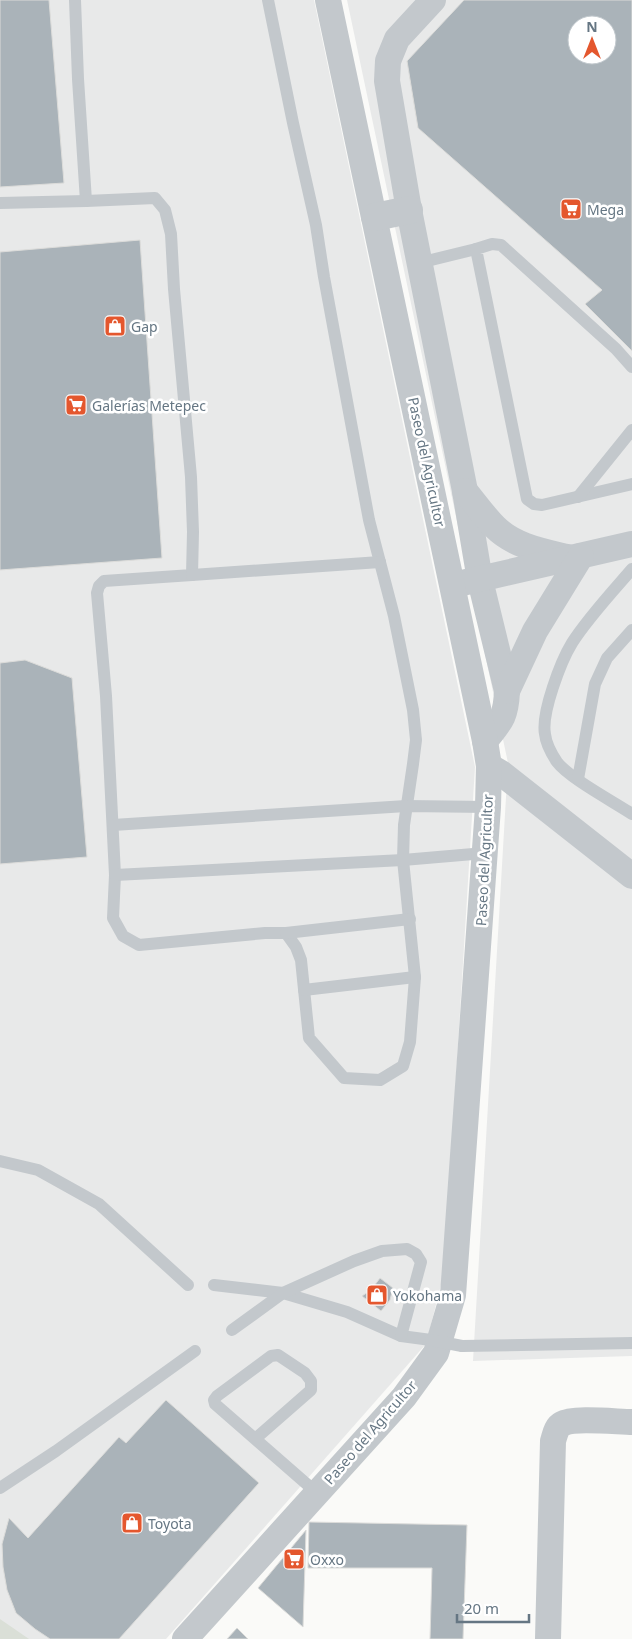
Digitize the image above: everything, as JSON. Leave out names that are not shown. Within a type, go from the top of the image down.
[{"type":"street","name":"Paseo del Agricultor","points":[[190,1637],[404,1397],[436,1354],[453,1295],[486,853],[488,807],[487,753],[328,0]]},
{"type":"street","points":[[433,0],[397,38],[388,61],[387,81],[409,210],[480,580],[507,691],[503,719],[487,753],[502,773],[632,876]]},
{"type":"street","points":[[375,217],[409,210]]},
{"type":"street","points":[[464,491],[496,528],[514,540],[533,549],[577,557]]},
{"type":"street","points":[[453,585],[632,544]]},
{"type":"street","points":[[507,691],[535,631],[577,557]]},
{"type":"street","points":[[548,1639],[553,1441],[557,1429],[562,1424],[572,1421],[632,1422]]},
{"type":"lane","points":[[75,0],[86,200]]},
{"type":"lane","points":[[268,0],[316,225],[369,520],[394,616],[414,710],[416,740],[414,764],[406,806],[403,860],[410,919],[410,944],[415,976],[410,1042],[403,1066],[380,1080],[344,1078],[309,1038],[301,960],[296,947],[286,933]]},
{"type":"lane","points":[[0,203],[155,198],[165,210],[171,234],[174,289],[191,477],[192,575]]},
{"type":"lane","points":[[419,263],[492,244],[502,246],[616,349],[632,367]]},
{"type":"lane","points":[[476,249],[527,498],[534,504],[542,505],[632,484]]},
{"type":"lane","points":[[578,497],[632,430]]},
{"type":"lane","points":[[380,562],[113,580],[104,581],[98,586],[113,824],[115,876],[113,918],[122,936],[139,945],[265,933],[286,933],[410,919]]},
{"type":"lane","points":[[632,569],[572,643],[556,678],[544,732],[548,748],[558,764],[632,814]]},
{"type":"lane","points":[[578,779],[595,684],[607,658],[632,630]]},
{"type":"lane","points":[[113,824],[406,806],[488,807]]},
{"type":"lane","points":[[115,876],[403,860],[486,853]]},
{"type":"lane","points":[[304,990],[415,976]]},
{"type":"lane","points":[[0,1161],[38,1170],[99,1204],[188,1285]]},
{"type":"lane","points":[[232,1330],[283,1293],[354,1261],[382,1251],[407,1249],[416,1254],[421,1262],[401,1336]]},
{"type":"lane","points":[[214,1285],[283,1293],[347,1312],[401,1336],[462,1346],[632,1343]]},
{"type":"lane","points":[[0,1488],[56,1451],[194,1351]]},
{"type":"lane","points":[[255,1439],[311,1390],[311,1381],[305,1373],[278,1355],[271,1356],[214,1400],[216,1404],[255,1439],[317,1493]]},
{"type":"shaded area","points":[[0,0],[314,0],[475,767],[444,1273],[426,1344],[166,1639],[0,1639]]},
{"type":"shaded area","points":[[347,0],[632,0],[632,1356],[473,1361],[508,763]]},
{"type":"shaded area","points":[[0,1619],[29,1639],[0,1639]]},
{"type":"building","points":[[0,0],[49,0],[64,183],[0,187]]},
{"type":"building","name":"Mega","points":[[464,0],[632,0],[632,351],[585,304],[602,290],[418,128],[407,61]]},
{"type":"building","name":"Galerías Metepec","points":[[140,240],[162,558],[0,570],[0,252]]},
{"type":"building","points":[[25,660],[72,678],[87,857],[0,864],[0,663]]},
{"type":"building","name":"Yokohama","points":[[380,1278],[393,1288],[390,1300],[381,1311],[362,1296],[371,1290]]},
{"type":"building","name":"Toyota","points":[[166,1400],[259,1483],[119,1639],[50,1639],[16,1613],[7,1590],[2,1544],[9,1518],[28,1538],[119,1437],[126,1443]]},
{"type":"building","points":[[309,1522],[467,1525],[463,1639],[430,1639],[432,1568],[308,1568]]},
{"type":"building","name":"Oxxo","points":[[306,1530],[303,1627],[258,1588]]},
{"type":"building","points":[[237,1628],[248,1639],[227,1639]]},
{"type":"place","name":"Mega","points":[[571,209]]},
{"type":"place","name":"Gap","points":[[115,326]]},
{"type":"place","name":"Galerías Metepec","points":[[76,405]]},
{"type":"place","name":"Yokohama","points":[[377,1295]]},
{"type":"place","name":"Toyota","points":[[132,1523]]},
{"type":"place","name":"Oxxo","points":[[294,1559]]}]
